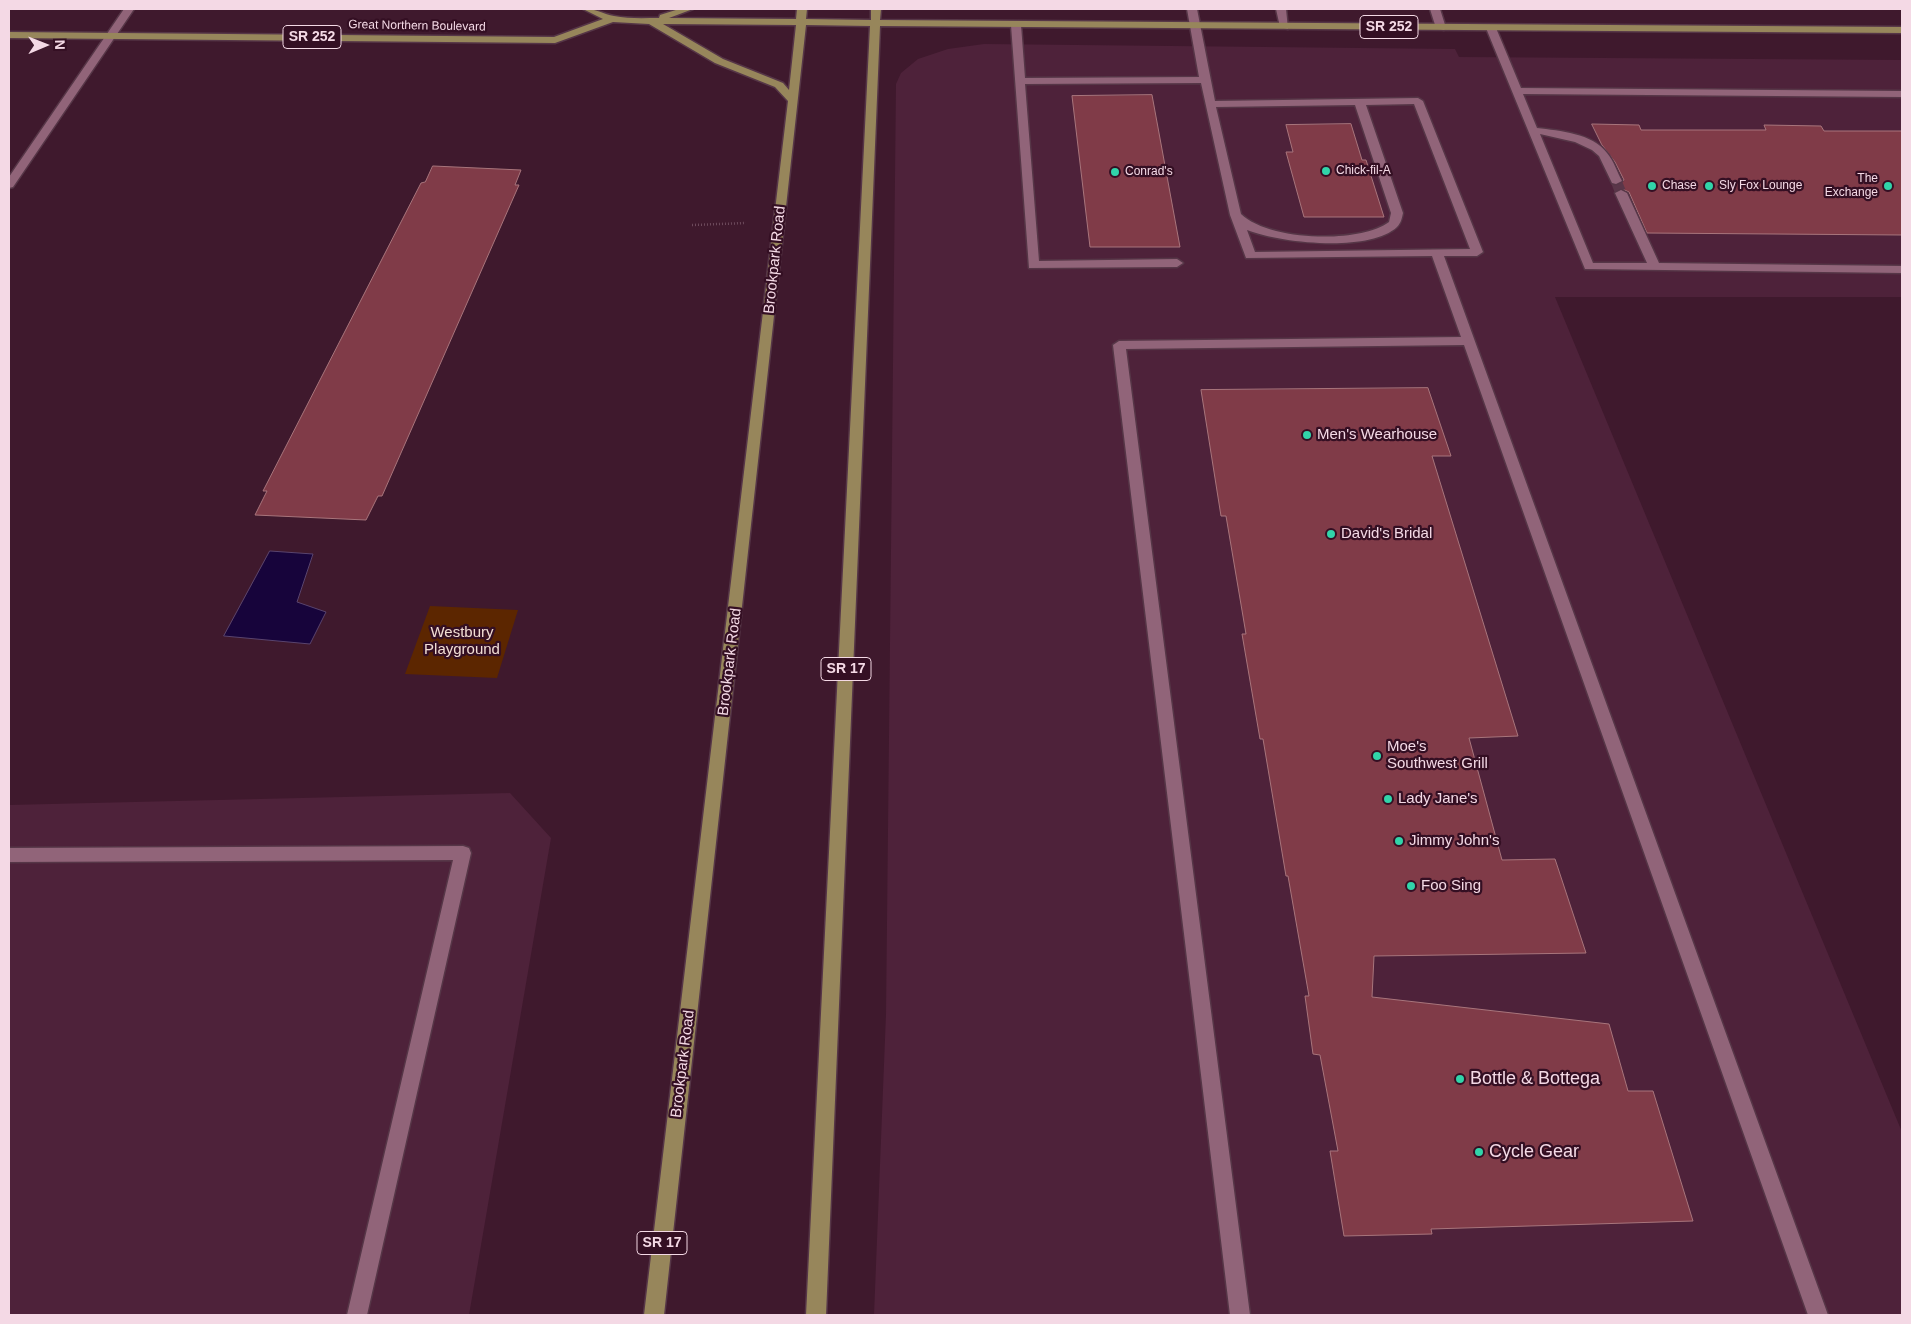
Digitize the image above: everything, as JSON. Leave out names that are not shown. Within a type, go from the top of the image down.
[{"type":"main road","name":"Great Northern Boulevard","points":[[588,9],[612,19],[652,21],[802,15],[876,16],[1016,25],[1902,30]]},
{"type":"main road","points":[[652,21],[688,9]]},
{"type":"main road","name":"Brookpark Road","points":[[654,1315],[780,222],[802,15]]},
{"type":"main road","name":"SR 17","points":[[816,1315],[876,16]]},
{"type":"main road","name":"Great Northern Boulevard","points":[[9,35],[555,40],[612,19]]},
{"type":"main road","points":[[652,21],[719,61],[779,85],[793,100]]},
{"type":"street","points":[[9,185],[129,9]]},
{"type":"street","points":[[1192,9],[1210,104],[1236,215],[1250,256],[1477,252],[1418,101],[1210,104]]},
{"type":"street","points":[[1281,9],[1285,27]]},
{"type":"street","points":[[1435,9],[1441,28]]},
{"type":"street","points":[[1016,25],[1033,265],[1178,263]]},
{"type":"street","points":[[1491,28],[1589,266],[1902,270]]},
{"type":"street","points":[[1020,81],[1205,80]]},
{"type":"street","points":[[1516,91],[1902,94]]},
{"type":"street","points":[[1236,215],[1248,226],[1268,233],[1298,238],[1365,237],[1384,232],[1394,224],[1397,213],[1358,101]]},
{"type":"street","points":[[1532,130],[1563,135],[1592,146],[1601,152],[1616,181]]},
{"type":"street","points":[[1621,193],[1655,267]]},
{"type":"street","points":[[1437,253],[1818,1315]]},
{"type":"street","points":[[1240,1315],[1119,345],[1470,341]]},
{"type":"street","points":[[9,855],[463,852],[357,1315]]},
{"type":"path","points":[[692,225],[780,222]]},
{"type":"shaded area","points":[[984,44],[1455,49],[1459,57],[1902,60],[1902,297],[1555,297],[1902,1132],[1902,1315],[874,1315],[886,1014],[896,84],[901,73],[918,59],[948,49]]},
{"type":"shaded area","points":[[270,551],[313,554],[297,602],[326,612],[310,644],[224,636]]},
{"type":"shaded area","points":[[510,793],[551,838],[469,1315],[9,1315],[9,805]]},
{"type":"green space","name":"Westbury Playground","points":[[430,606],[518,610],[497,678],[405,674]]},
{"type":"building","points":[[1152,95],[1180,247],[1090,247],[1072,96]]},
{"type":"building","points":[[1351,124],[1362,160],[1366,160],[1384,217],[1304,217],[1286,152],[1293,152],[1286,125]]},
{"type":"building","points":[[1592,124],[1639,125],[1641,130],[1766,130],[1764,125],[1821,126],[1824,131],[1902,131],[1902,235],[1647,233],[1629,192],[1622,189],[1620,184],[1624,180],[1615,162],[1602,145]]},
{"type":"building","points":[[433,166],[521,170],[515,185],[519,185],[382,496],[378,496],[366,520],[255,515],[267,491],[263,491],[421,183],[425,182]]},
{"type":"building","points":[[1428,388],[1451,456],[1432,456],[1518,736],[1469,738],[1502,860],[1555,859],[1586,953],[1374,956],[1372,997],[1609,1024],[1628,1091],[1653,1091],[1693,1221],[1431,1229],[1432,1234],[1344,1236],[1330,1151],[1338,1151],[1320,1055],[1313,1054],[1305,996],[1309,996],[1263,739],[1260,739],[1242,634],[1246,634],[1226,516],[1221,516],[1201,390]]},
{"type":"tunnel","points":[[1616,181],[1621,193]]},
{"type":"place","name":"Chick-fil-A","points":[[1326,171]]},
{"type":"place","name":"Conrad's","points":[[1115,172]]},
{"type":"place","name":"Chase","points":[[1652,186]]},
{"type":"place","name":"Sly Fox Lounge","points":[[1709,186]]},
{"type":"place","name":"The Exchange","points":[[1888,186]]},
{"type":"place","name":"Men's Wearhouse","points":[[1307,435]]},
{"type":"place","name":"David's Bridal","points":[[1331,534]]},
{"type":"place","name":"Moe's Southwest Grill","points":[[1377,756]]},
{"type":"place","name":"Lady Jane's","points":[[1388,799]]},
{"type":"place","name":"Jimmy John's","points":[[1399,841]]},
{"type":"place","name":"Foo Sing","points":[[1411,886]]},
{"type":"place","name":"Bottle & Bottega","points":[[1460,1079]]},
{"type":"place","name":"Cycle Gear","points":[[1479,1152]]}]
